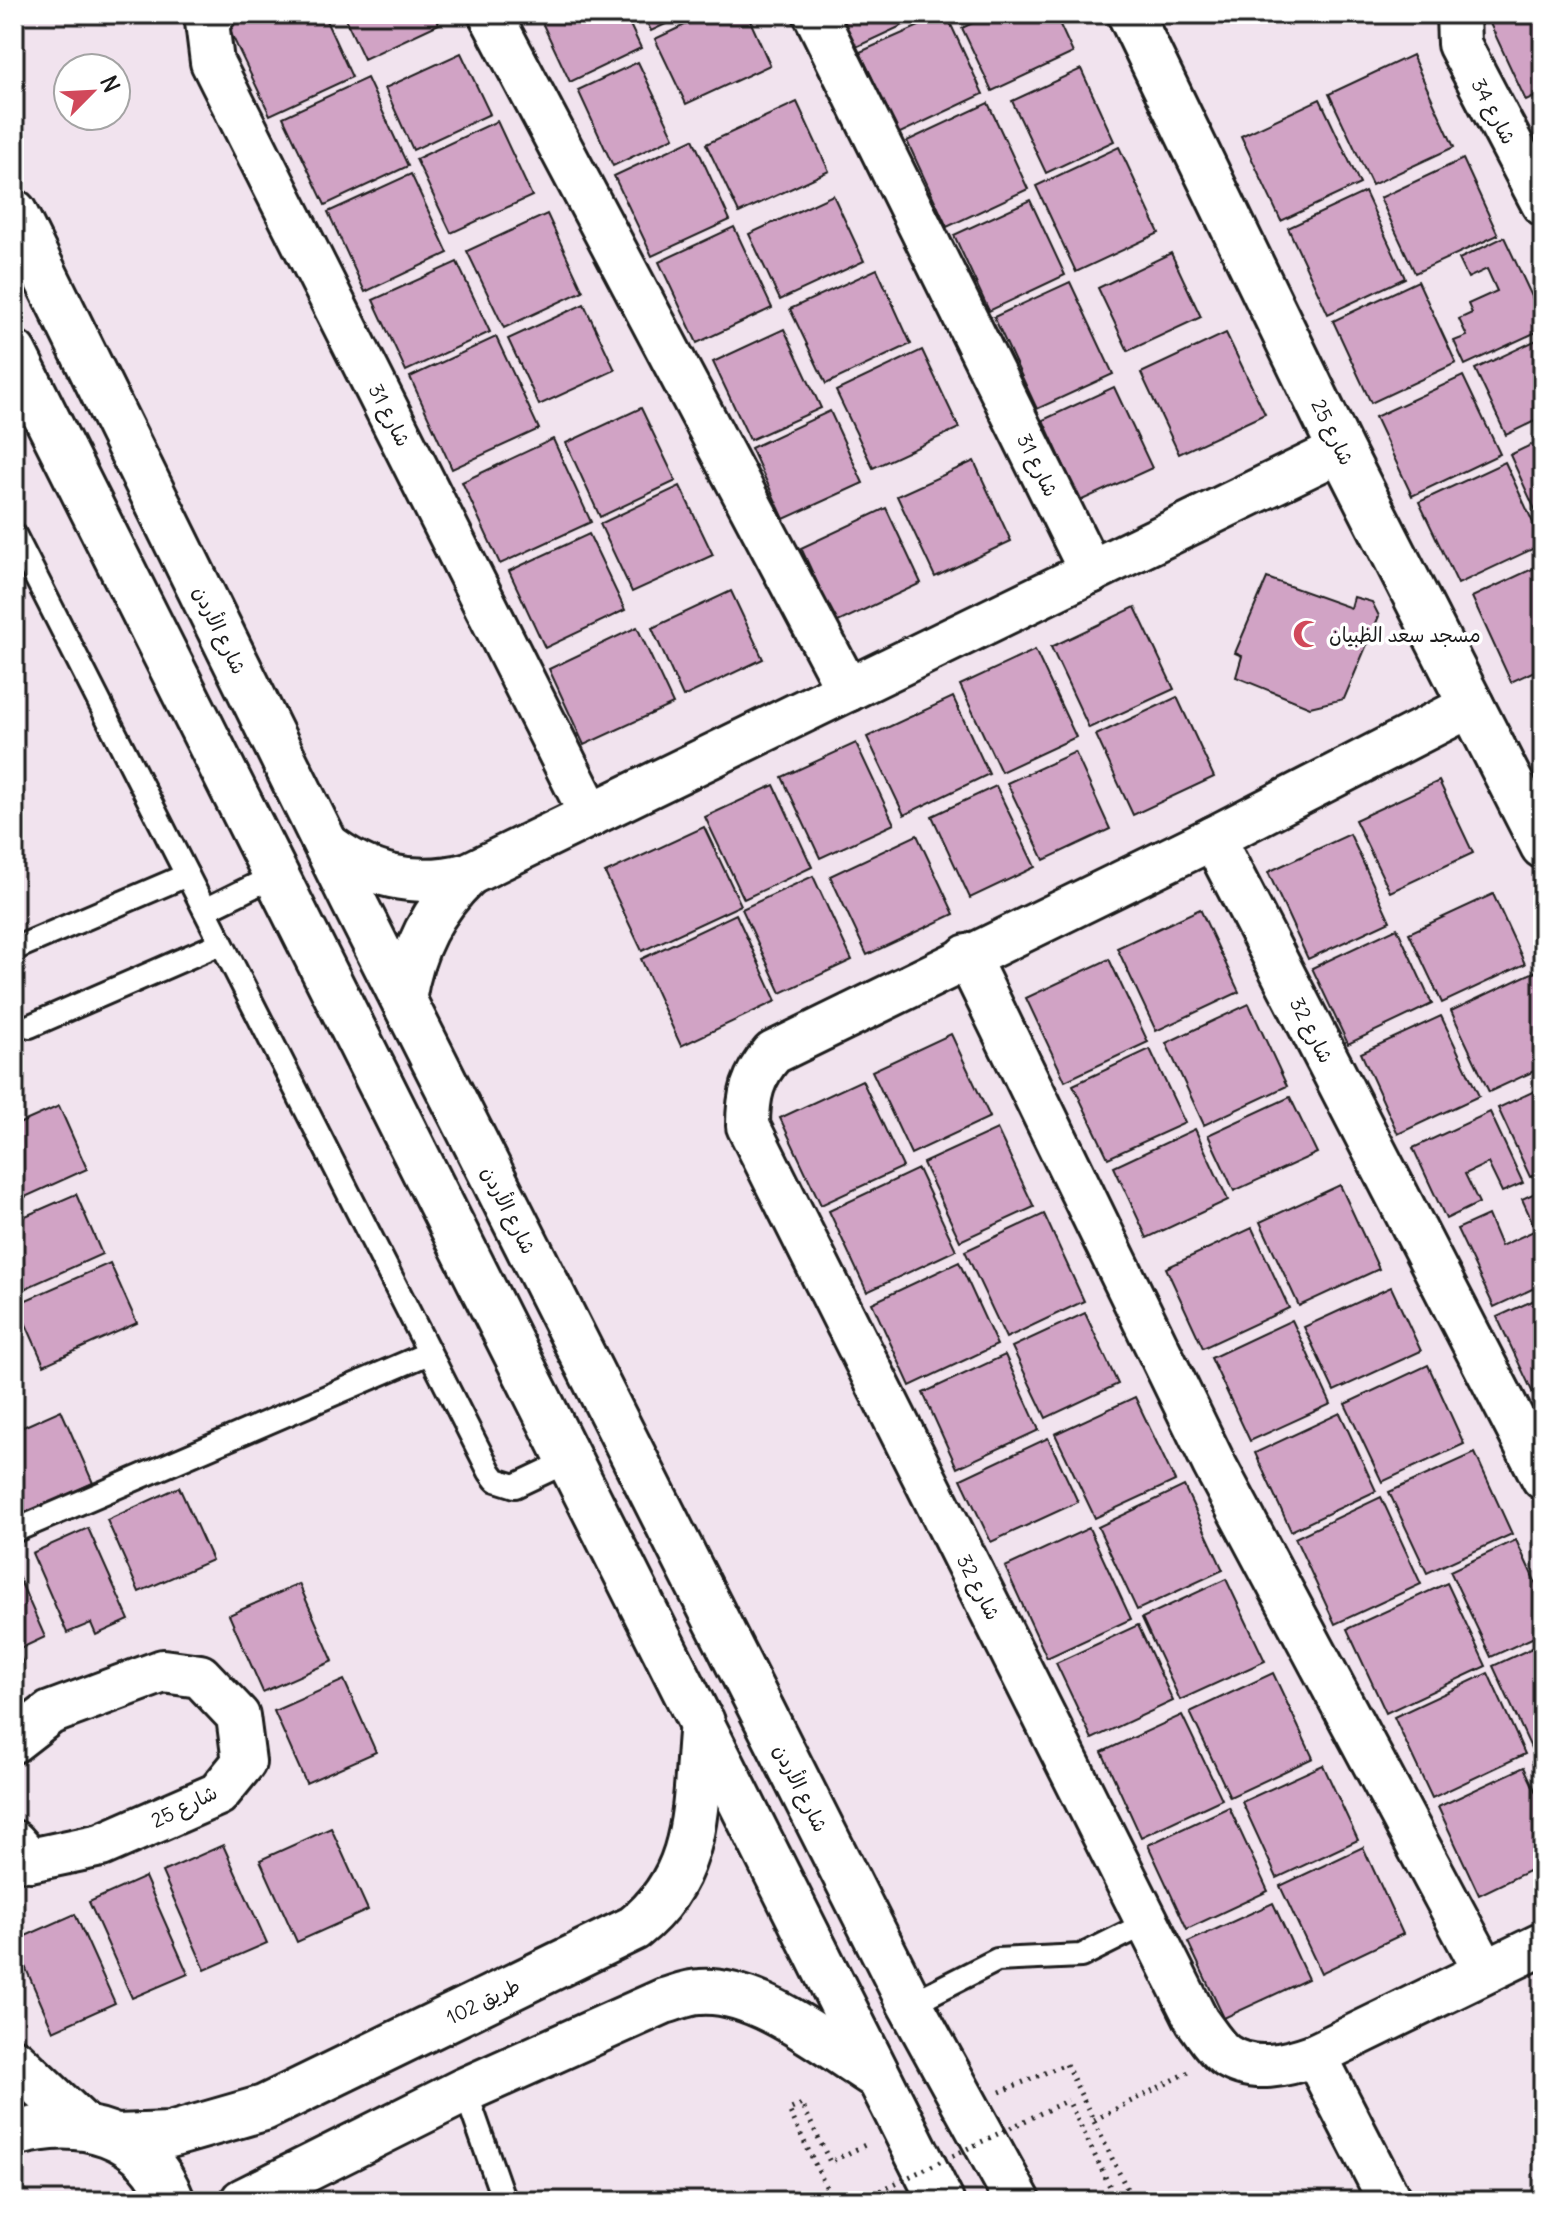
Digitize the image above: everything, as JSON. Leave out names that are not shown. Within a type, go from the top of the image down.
[{"type":"main road","name":"شارع 25","points":[[1130,14],[1341,450],[1543,846]]},
{"type":"main road","name":"شارع الأردن","points":[[14,212],[324,842],[910,2004],[1018,2201]]},
{"type":"main road","points":[[14,353],[941,2201]]},
{"type":"main road","name":"طريق 102","points":[[14,2134],[48,2124],[100,2132],[170,2135],[264,2108],[634,1928],[655,1911],[672,1890],[684,1866],[690,1840],[702,1722]]},
{"type":"main road","points":[[243,2201],[465,2090],[664,2001],[698,1991],[731,1994],[759,2004],[876,2076]]},
{"type":"main road","points":[[14,2061],[100,2132],[145,2158],[166,2186],[172,2201]]},
{"type":"street","name":"شارع 31","points":[[214,14],[207,22],[212,62],[591,815]]},
{"type":"street","points":[[490,14],[848,690]]},
{"type":"street","name":"شارع 31","points":[[815,14],[1091,572]]},
{"type":"street","name":"شارع 34","points":[[1458,14],[1459,44],[1543,204]]},
{"type":"street","points":[[324,842],[361,867],[403,880],[447,879],[469,874],[1341,450]]},
{"type":"street","name":"شارع 32","points":[[1224,2055],[1197,2021],[748,1126],[748,1095],[757,1071],[773,1053],[1213,838],[1472,705]]},
{"type":"street","name":"شارع 32","points":[[1213,838],[1543,1478]]},
{"type":"street","points":[[404,1000],[414,953],[424,931],[452,891],[469,874]]},
{"type":"street","points":[[967,956],[1214,1464],[1485,1971]]},
{"type":"street","name":"شارع 25","points":[[14,1741],[50,1713],[163,1671],[200,1676],[238,1716],[244,1762],[218,1794],[101,1845],[30,1860],[14,1842]]},
{"type":"street","points":[[1224,2055],[1251,2065],[1282,2066],[1315,2055],[1543,1944]]},
{"type":"street","points":[[1315,2055],[1390,2201]]},
{"type":"lane","points":[[14,534],[496,1480],[515,1486],[570,1460]]},
{"type":"lane","points":[[14,949],[187,875]]},
{"type":"lane","points":[[205,910],[274,876]]},
{"type":"lane","points":[[30,1026],[221,943]]},
{"type":"lane","points":[[14,1531],[429,1353]]},
{"type":"lane","points":[[910,2004],[997,1960],[1081,1956],[1147,1923]]},
{"type":"lane","points":[[465,2090],[504,2201]]},
{"type":"path","points":[[1094,2120],[1224,2055]]},
{"type":"path","points":[[859,2201],[1068,2100],[1115,2197],[1128,2191],[1066,2064],[964,2107]]},
{"type":"path","points":[[830,2162],[802,2104],[789,2110],[833,2201]]},
{"type":"building","points":[[255,14],[323,14],[352,77],[270,115],[228,27]]},
{"type":"building","points":[[343,14],[435,14],[439,24],[364,59]]},
{"type":"building","points":[[538,14],[625,14],[641,48],[570,82]]},
{"type":"building","points":[[643,14],[687,14],[651,31]]},
{"type":"building","points":[[708,14],[747,14],[770,65],[686,104],[655,39]]},
{"type":"building","points":[[839,14],[927,14],[854,48]]},
{"type":"building","points":[[946,14],[983,94],[898,134],[860,52]]},
{"type":"building","points":[[991,14],[1055,14],[1073,53],[992,91],[962,28]]},
{"type":"building","points":[[1543,14],[1543,93],[1526,101],[1486,15]]},
{"type":"building","points":[[461,53],[490,114],[413,150],[385,88]]},
{"type":"building","points":[[1412,55],[1454,147],[1372,185],[1329,94]]},
{"type":"building","points":[[638,62],[674,137],[613,166],[578,90]]},
{"type":"building","points":[[1081,69],[1114,141],[1046,173],[1012,101]]},
{"type":"building","points":[[367,78],[408,166],[325,205],[283,117]]},
{"type":"building","points":[[1320,99],[1360,184],[1281,221],[1241,136]]},
{"type":"building","points":[[797,102],[829,171],[739,213],[706,144]]},
{"type":"building","points":[[988,103],[1028,189],[947,227],[907,141]]},
{"type":"building","points":[[497,121],[532,196],[451,233],[416,159]]},
{"type":"building","points":[[693,139],[730,220],[652,256],[614,176]]},
{"type":"building","points":[[1119,147],[1159,233],[1076,272],[1036,186]]},
{"type":"building","points":[[1463,159],[1498,235],[1415,273],[1380,198]]},
{"type":"building","points":[[411,174],[448,253],[365,292],[328,212]]},
{"type":"building","points":[[1365,192],[1405,278],[1328,314],[1288,228]]},
{"type":"building","points":[[833,195],[864,261],[780,300],[749,234]]},
{"type":"building","points":[[1030,200],[1065,275],[989,311],[954,235]]},
{"type":"building","points":[[547,214],[583,291],[504,328],[467,251]]},
{"type":"building","points":[[734,227],[772,308],[697,343],[659,262]]},
{"type":"building","points":[[1504,237],[1543,320],[1543,329],[1465,365],[1454,341],[1467,336],[1459,319],[1472,313],[1468,304],[1497,291],[1487,269],[1468,278],[1459,259]]},
{"type":"building","points":[[1171,253],[1201,317],[1128,351],[1098,288]]},
{"type":"building","points":[[457,262],[490,332],[406,371],[373,300]]},
{"type":"building","points":[[877,269],[911,344],[826,384],[790,309]]},
{"type":"building","points":[[1418,281],[1456,363],[1371,403],[1333,321]]},
{"type":"building","points":[[1070,282],[1113,374],[1037,409],[994,317]]},
{"type":"building","points":[[584,304],[615,370],[539,405],[508,339]]},
{"type":"building","points":[[784,329],[821,408],[750,440],[713,362]]},
{"type":"building","points":[[1226,333],[1265,414],[1179,454],[1141,373]]},
{"type":"building","points":[[496,337],[539,429],[452,469],[410,377]]},
{"type":"building","points":[[1543,337],[1543,417],[1506,435],[1475,369]]},
{"type":"building","points":[[922,350],[959,428],[873,468],[836,391]]},
{"type":"building","points":[[1463,376],[1500,454],[1412,496],[1375,417]]},
{"type":"building","points":[[1114,387],[1152,468],[1080,501],[1043,420]]},
{"type":"building","points":[[641,408],[676,481],[600,517],[566,443]]},
{"type":"building","points":[[830,411],[863,483],[784,519],[751,448]]},
{"type":"building","points":[[553,439],[591,522],[500,564],[462,482]]},
{"type":"building","points":[[1543,439],[1543,527],[1510,455]]},
{"type":"building","points":[[974,461],[1011,541],[935,577],[897,496]]},
{"type":"building","points":[[1505,462],[1543,544],[1458,584],[1419,502]]},
{"type":"building","points":[[680,486],[713,555],[632,592],[600,524]]},
{"type":"building","points":[[886,508],[921,583],[836,623],[801,548]]},
{"type":"building","points":[[589,534],[625,610],[545,648],[509,571]]},
{"type":"building","points":[[1543,564],[1543,667],[1511,682],[1472,597]]},
{"type":"building","name":"مسجد سعد الظبيان","points":[[1267,578],[1351,608],[1354,597],[1372,602],[1379,616],[1344,699],[1310,707],[1236,677],[1242,656],[1235,653]]},
{"type":"building","points":[[731,591],[763,659],[683,697],[652,628]]},
{"type":"building","points":[[1135,607],[1174,689],[1089,728],[1051,647]]},
{"type":"building","points":[[637,627],[673,704],[584,745],[549,669]]},
{"type":"building","points":[[1035,650],[1076,737],[1001,772],[960,685]]},
{"type":"building","points":[[953,697],[989,774],[904,815],[867,737]]},
{"type":"building","points":[[1177,697],[1214,777],[1133,815],[1096,735]]},
{"type":"building","points":[[856,743],[894,824],[820,858],[782,777]]},
{"type":"building","points":[[1075,752],[1110,829],[1044,860],[1007,783]]},
{"type":"building","points":[[1439,781],[1473,853],[1390,892],[1355,820]]},
{"type":"building","points":[[774,785],[812,867],[744,899],[705,817]]},
{"type":"building","points":[[996,786],[1035,867],[970,898],[932,816]]},
{"type":"building","points":[[704,827],[741,905],[642,951],[605,873]]},
{"type":"building","points":[[1350,834],[1390,921],[1308,959],[1268,872]]},
{"type":"building","points":[[917,835],[954,914],[867,955],[830,876]]},
{"type":"building","points":[[813,876],[852,960],[781,993],[742,909]]},
{"type":"building","points":[[1493,894],[1525,964],[1442,1003],[1409,933]]},
{"type":"building","points":[[1200,909],[1239,992],[1156,1031],[1117,948]]},
{"type":"building","points":[[736,914],[776,1001],[681,1046],[641,959]]},
{"type":"building","points":[[1397,928],[1432,1004],[1348,1044],[1312,968]]},
{"type":"building","points":[[1109,959],[1148,1042],[1065,1081],[1026,998]]},
{"type":"building","points":[[1536,971],[1543,987],[1543,1067],[1489,1092],[1451,1011]]},
{"type":"building","points":[[1249,1004],[1287,1086],[1204,1125],[1166,1043]]},
{"type":"building","points":[[1441,1016],[1479,1096],[1398,1134],[1361,1053]]},
{"type":"building","points":[[951,1034],[990,1117],[911,1154],[872,1071]]},
{"type":"building","points":[[1150,1049],[1185,1123],[1108,1158],[1073,1085]]},
{"type":"building","points":[[862,1080],[903,1167],[821,1205],[780,1118]]},
{"type":"building","points":[[1543,1087],[1543,1171],[1530,1177],[1498,1108]]},
{"type":"building","points":[[1290,1097],[1317,1153],[1234,1191],[1208,1135]]},
{"type":"building","points":[[59,1106],[87,1169],[14,1202],[14,1126]]},
{"type":"building","points":[[1490,1112],[1523,1183],[1502,1192],[1488,1163],[1465,1174],[1479,1203],[1446,1219],[1413,1148]]},
{"type":"building","points":[[997,1129],[1034,1207],[960,1241],[923,1163]]},
{"type":"building","points":[[1195,1129],[1228,1200],[1147,1238],[1114,1167]]},
{"type":"building","points":[[918,1169],[956,1250],[867,1292],[829,1211]]},
{"type":"building","points":[[1340,1185],[1379,1269],[1299,1306],[1260,1222]]},
{"type":"building","points":[[1535,1193],[1543,1210],[1543,1284],[1494,1307],[1457,1229],[1488,1215],[1501,1246],[1536,1230],[1522,1199]]},
{"type":"building","points":[[76,1194],[102,1254],[17,1292],[14,1221]]},
{"type":"building","points":[[1044,1214],[1084,1301],[1006,1338],[965,1251]]},
{"type":"building","points":[[1252,1228],[1289,1308],[1203,1348],[1166,1268]]},
{"type":"building","points":[[959,1262],[997,1345],[910,1386],[872,1303]]},
{"type":"building","points":[[110,1263],[137,1323],[44,1365],[17,1304]]},
{"type":"building","points":[[1391,1287],[1421,1351],[1334,1391],[1304,1327]]},
{"type":"building","points":[[1543,1296],[1543,1404],[1539,1406],[1497,1317]]},
{"type":"building","points":[[1085,1313],[1118,1384],[1046,1418],[1012,1347]]},
{"type":"building","points":[[1292,1320],[1331,1404],[1250,1441],[1211,1358]]},
{"type":"building","points":[[1005,1355],[1039,1430],[957,1468],[923,1393]]},
{"type":"building","points":[[1428,1365],[1464,1444],[1382,1482],[1345,1404]]},
{"type":"building","points":[[1135,1397],[1175,1481],[1095,1518],[1055,1434]]},
{"type":"building","points":[[61,1410],[93,1483],[18,1517],[14,1507],[14,1431]]},
{"type":"building","points":[[1340,1413],[1376,1491],[1291,1531],[1255,1453]]},
{"type":"building","points":[[1048,1438],[1078,1502],[991,1542],[961,1479]]},
{"type":"building","points":[[1475,1453],[1512,1534],[1427,1573],[1389,1492]]},
{"type":"building","points":[[1184,1486],[1223,1570],[1137,1610],[1098,1527]]},
{"type":"building","points":[[179,1487],[212,1560],[139,1592],[107,1520]]},
{"type":"building","points":[[1381,1497],[1421,1584],[1335,1624],[1295,1538]]},
{"type":"building","points":[[88,1528],[129,1620],[96,1635],[91,1623],[67,1633],[32,1553]]},
{"type":"building","points":[[1089,1528],[1131,1619],[1047,1658],[1005,1567]]},
{"type":"building","points":[[1516,1540],[1543,1599],[1543,1633],[1491,1657],[1450,1571]]},
{"type":"building","points":[[14,1567],[45,1637],[17,1650],[23,1663],[14,1667]]},
{"type":"building","points":[[1226,1579],[1265,1661],[1180,1700],[1142,1618]]},
{"type":"building","points":[[1447,1583],[1486,1666],[1386,1713],[1347,1629]]},
{"type":"building","points":[[299,1584],[333,1661],[263,1692],[229,1615]]},
{"type":"building","points":[[1138,1625],[1173,1701],[1092,1739],[1056,1663]]},
{"type":"building","points":[[1543,1643],[1543,1742],[1531,1748],[1493,1666]]},
{"type":"building","points":[[1273,1673],[1313,1758],[1230,1797],[1190,1712]]},
{"type":"building","points":[[1488,1673],[1525,1754],[1432,1798],[1394,1717]]},
{"type":"building","points":[[344,1680],[376,1752],[306,1783],[274,1711]]},
{"type":"building","points":[[1182,1715],[1222,1799],[1141,1837],[1102,1752]]},
{"type":"building","points":[[1543,1756],[1543,1786],[1532,1762]]},
{"type":"building","points":[[1323,1765],[1358,1840],[1277,1878],[1242,1802]]},
{"type":"building","points":[[1524,1767],[1543,1807],[1543,1864],[1479,1895],[1438,1807]]},
{"type":"building","points":[[1229,1807],[1268,1891],[1187,1929],[1148,1845]]},
{"type":"building","points":[[331,1828],[368,1910],[297,1942],[260,1860]]},
{"type":"building","points":[[223,1845],[267,1943],[205,1970],[162,1872]]},
{"type":"building","points":[[1363,1847],[1403,1934],[1321,1973],[1280,1886]]},
{"type":"building","points":[[145,1877],[188,1974],[132,1998],[89,1902]]},
{"type":"building","points":[[1273,1903],[1308,1979],[1224,2018],[1188,1942]]},
{"type":"building","points":[[75,1914],[115,2003],[53,2031],[14,1941]]},
{"type":"place","name":"مسجد سعد الظبيان","points":[[1307,634]]}]
